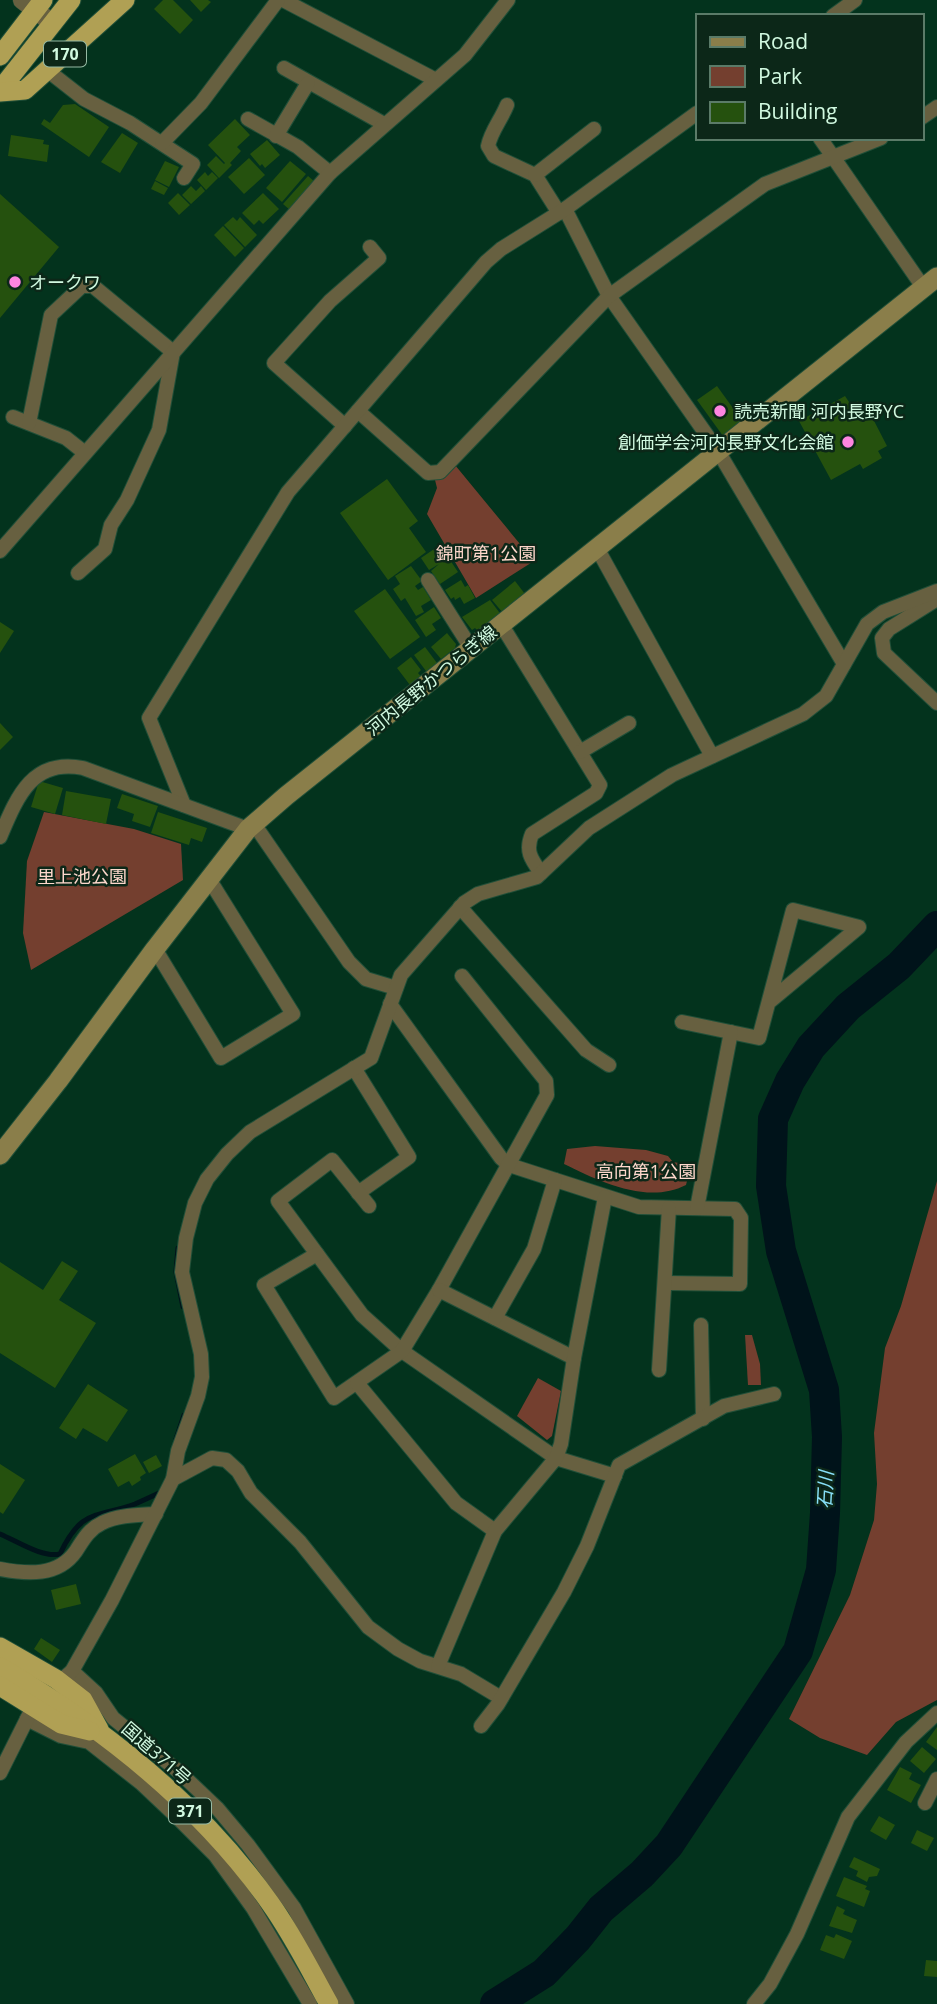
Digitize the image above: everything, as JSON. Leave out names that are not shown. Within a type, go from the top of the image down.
[{"type":"highway","name":"170","points":[[0,91],[71,0]]},
{"type":"highway","name":"170","points":[[0,91],[25,90],[124,0]]},
{"type":"highway","points":[[0,56],[33,3]]},
{"type":"highway","points":[[0,1647],[56,1679],[83,1700],[102,1733]]},
{"type":"highway","name":"国道371号","points":[[0,1667],[43,1692],[102,1733],[163,1782],[244,1868],[292,1937],[329,2004]]},
{"type":"highway","points":[[0,1686],[61,1724],[102,1733]]},
{"type":"main road","name":"河内長野かつらぎ線","points":[[0,1155],[251,827],[930,282]]},
{"type":"street","points":[[162,143],[201,103],[280,0],[436,80]]},
{"type":"street","points":[[0,551],[330,173],[465,55],[508,0]]},
{"type":"street","points":[[836,14],[855,0]]},
{"type":"street","points":[[33,3],[52,23]]},
{"type":"street","points":[[284,68],[384,124]]},
{"type":"street","points":[[47,70],[84,99],[162,143],[193,164],[184,178]]},
{"type":"street","points":[[276,136],[308,83]]},
{"type":"street","points":[[507,105],[491,134],[488,146],[494,156],[535,175],[562,211],[608,296],[718,451],[844,664]]},
{"type":"street","points":[[184,804],[149,718],[288,492],[486,262],[501,249],[562,211],[696,114]]},
{"type":"street","points":[[248,119],[298,147],[330,173]]},
{"type":"street","points":[[535,175],[594,129]]},
{"type":"street","points":[[821,140],[930,282]]},
{"type":"street","points":[[358,411],[428,473],[440,471],[608,296],[765,184],[876,140]]},
{"type":"street","points":[[345,426],[274,363],[330,301],[379,258],[370,247]]},
{"type":"street","points":[[29,424],[51,315],[82,286],[93,286],[173,352]]},
{"type":"street","points":[[78,573],[105,549],[111,526],[127,500],[159,430],[173,352]]},
{"type":"street","points":[[13,417],[66,438],[85,453]]},
{"type":"street","points":[[597,548],[712,756]]},
{"type":"street","points":[[428,580],[471,648]]},
{"type":"street","points":[[347,2004],[294,1908],[217,1808],[178,1771],[113,1718],[96,1693],[69,1674],[173,1479],[178,1451],[198,1396],[202,1377],[201,1354],[182,1272],[186,1238],[195,1203],[207,1179],[227,1154],[250,1132],[371,1058],[401,975],[460,907],[478,894],[537,877],[589,828],[672,775],[803,714],[826,696],[867,624],[883,612],[937,592]]},
{"type":"street","points":[[937,599],[889,629],[882,638],[884,653],[937,703]]},
{"type":"street","points":[[501,624],[600,785],[596,793],[533,834],[528,844],[528,855],[541,873]]},
{"type":"street","points":[[580,752],[629,723]]},
{"type":"street","points":[[0,837],[28,782],[46,771],[66,765],[83,768],[251,827],[349,962],[366,979],[396,988]]},
{"type":"street","points":[[155,949],[221,1058],[293,1014],[209,879]]},
{"type":"street","points":[[460,907],[586,1050],[609,1065]]},
{"type":"street","points":[[682,1022],[759,1038],[793,910],[859,927],[769,1002]]},
{"type":"street","points":[[317,1254],[264,1285],[334,1398],[402,1351],[439,1290],[547,1095],[546,1082],[462,976]]},
{"type":"street","points":[[390,1004],[501,1158],[509,1165],[639,1207],[734,1209],[741,1218],[740,1284],[666,1283]]},
{"type":"street","points":[[697,1208],[731,1032]]},
{"type":"street","points":[[354,1068],[409,1157],[358,1193]]},
{"type":"street","points":[[369,1206],[332,1160],[278,1200],[362,1315],[402,1351],[556,1458],[614,1476]]},
{"type":"street","points":[[495,1318],[534,1249],[555,1180]]},
{"type":"street","points":[[438,1666],[495,1531],[556,1458],[561,1444],[605,1197]]},
{"type":"street","points":[[659,1370],[669,1208]]},
{"type":"street","points":[[439,1290],[575,1357]]},
{"type":"street","points":[[701,1325],[704,1419]]},
{"type":"street","points":[[357,1383],[456,1503],[495,1531]]},
{"type":"street","points":[[481,1726],[501,1698],[564,1592],[587,1546],[618,1465],[724,1406],[774,1394]]},
{"type":"street","points":[[173,1479],[212,1458],[226,1460],[238,1471],[251,1493],[300,1542],[368,1627],[398,1649],[461,1674],[501,1698]]},
{"type":"street","points":[[0,1569],[44,1572],[61,1566],[74,1554],[86,1535],[103,1522],[128,1516],[156,1514]]},
{"type":"street","points":[[754,2004],[770,1984],[797,1934],[848,1817],[906,1742],[937,1713]]},
{"type":"street","points":[[0,1773],[28,1717],[61,1736],[89,1742],[141,1783],[215,1855],[253,1908],[310,2004]]},
{"type":"street","points":[[925,1803],[937,1779]]},
{"type":"green space","name":"錦町第1公園","points":[[455,465],[534,561],[476,598],[427,514],[437,488],[435,480]]},
{"type":"green space","name":"里上池公園","points":[[44,812],[134,829],[181,844],[183,880],[31,970],[23,933],[27,861]]},
{"type":"green space","name":"高向第1公園","points":[[595,1146],[646,1150],[668,1156],[673,1162],[691,1165],[686,1185],[671,1191],[639,1192],[608,1183],[564,1164],[567,1149]]},
{"type":"green space","points":[[937,1181],[937,1700],[896,1722],[867,1755],[820,1738],[789,1719],[850,1595],[874,1520],[877,1484],[874,1433],[885,1348],[901,1306]]},
{"type":"green space","points":[[745,1335],[752,1335],[760,1364],[761,1385],[748,1385]]},
{"type":"green space","points":[[538,1378],[561,1391],[552,1436],[547,1440],[517,1416]]},
{"type":"building","points":[[163,0],[173,0],[193,20],[180,34],[154,9]]},
{"type":"building","points":[[190,0],[208,0],[211,2],[201,12]]},
{"type":"building","points":[[75,104],[109,127],[89,157],[41,124],[44,119],[50,123],[63,105]]},
{"type":"building","points":[[235,119],[250,135],[237,147],[241,151],[219,178],[207,165],[216,156],[225,163],[208,145]]},
{"type":"building","points":[[122,133],[138,143],[120,173],[101,162]]},
{"type":"building","points":[[11,135],[44,140],[43,144],[49,145],[47,162],[8,156]]},
{"type":"building","points":[[267,140],[280,155],[265,168],[250,154]]},
{"type":"building","points":[[249,158],[265,175],[244,194],[228,177]]},
{"type":"building","points":[[165,161],[179,167],[169,187],[155,180]]},
{"type":"building","points":[[290,161],[306,174],[282,202],[266,188]]},
{"type":"building","points":[[205,172],[208,176],[212,172],[218,178],[206,190],[197,180]]},
{"type":"building","points":[[308,176],[315,182],[290,210],[283,204]]},
{"type":"building","points":[[155,181],[168,188],[164,195],[151,189]]},
{"type":"building","points":[[191,186],[196,191],[201,186],[205,191],[191,204],[182,195]]},
{"type":"building","points":[[178,193],[190,205],[179,215],[168,203]]},
{"type":"building","points":[[263,193],[279,209],[263,224],[259,220],[254,225],[242,213]]},
{"type":"building","name":"オークワ","points":[[0,194],[59,247],[0,318]]},
{"type":"building","points":[[233,217],[237,221],[240,217],[257,235],[245,247],[224,225]]},
{"type":"building","points":[[223,226],[244,248],[235,257],[214,235]]},
{"type":"building","name":"読売新聞 河内長野YC","points":[[717,386],[743,422],[723,436],[697,400]]},
{"type":"building","name":"創価学会河内長野文化会館","points":[[845,396],[851,405],[858,401],[867,418],[871,415],[887,446],[878,451],[882,458],[863,469],[860,464],[831,480],[799,421]]},
{"type":"building","points":[[387,479],[418,521],[409,528],[426,552],[388,580],[340,513]]},
{"type":"building","points":[[440,545],[458,572],[440,584],[431,571],[439,564],[429,570],[421,558]]},
{"type":"building","points":[[411,566],[422,581],[415,586],[418,590],[423,587],[431,600],[421,606],[424,612],[416,616],[405,598],[401,601],[393,589],[400,584],[395,576]]},
{"type":"building","points":[[461,580],[465,587],[468,585],[475,598],[464,604],[460,597],[451,599],[445,590]]},
{"type":"building","points":[[515,581],[525,594],[503,613],[492,600]]},
{"type":"building","points":[[385,589],[420,637],[390,659],[354,611]]},
{"type":"building","points":[[490,600],[502,616],[479,632],[475,628],[472,630],[462,617]]},
{"type":"building","points":[[434,607],[441,618],[432,624],[436,630],[426,637],[415,620]]},
{"type":"building","points":[[0,622],[14,631],[0,653]]},
{"type":"building","points":[[447,633],[456,644],[455,648],[441,659],[431,647]]},
{"type":"building","points":[[425,647],[440,667],[429,675],[414,655]]},
{"type":"building","points":[[411,657],[421,670],[418,673],[424,680],[413,689],[397,668]]},
{"type":"building","points":[[0,723],[13,737],[0,750]]},
{"type":"building","points":[[39,781],[63,788],[55,814],[31,807]]},
{"type":"building","points":[[66,791],[111,799],[106,824],[62,815]]},
{"type":"building","points":[[122,794],[158,806],[150,827],[132,821],[134,814],[117,808]]},
{"type":"building","points":[[158,812],[207,828],[202,842],[191,838],[189,845],[151,833]]},
{"type":"building","points":[[62,1261],[78,1271],[59,1300],[96,1323],[55,1388],[0,1353],[0,1262],[43,1290]]},
{"type":"building","points":[[88,1384],[128,1410],[107,1442],[83,1428],[76,1439],[59,1428]]},
{"type":"building","points":[[135,1454],[146,1473],[132,1486],[129,1481],[118,1487],[108,1469]]},
{"type":"building","points":[[156,1455],[162,1466],[149,1473],[143,1462]]},
{"type":"building","points":[[0,1464],[25,1480],[3,1514],[0,1512]]},
{"type":"building","points":[[76,1584],[81,1604],[56,1610],[51,1590]]},
{"type":"building","points":[[41,1638],[60,1650],[52,1662],[34,1649]]},
{"type":"building","points":[[937,1727],[937,1750],[926,1742]]},
{"type":"building","points":[[922,1747],[936,1759],[924,1773],[910,1761]]},
{"type":"building","points":[[900,1767],[912,1773],[909,1779],[921,1785],[911,1803],[887,1790]]},
{"type":"building","points":[[879,1816],[895,1825],[886,1840],[870,1831]]},
{"type":"building","points":[[917,1830],[934,1838],[927,1851],[911,1843]]},
{"type":"building","points":[[854,1857],[880,1869],[877,1876],[869,1877],[867,1882],[856,1876],[858,1871],[849,1867]]},
{"type":"building","points":[[844,1877],[867,1886],[865,1889],[870,1891],[864,1907],[836,1896]]},
{"type":"building","points":[[837,1906],[845,1910],[843,1914],[857,1920],[852,1933],[829,1926]]},
{"type":"building","points":[[836,1934],[852,1941],[844,1959],[820,1950],[826,1935],[834,1938]]},
{"type":"building","points":[[926,1960],[937,1961],[937,1977],[924,1976]]},
{"type":"waterway","name":"石川","points":[[495,2004],[544,1973],[578,1938],[601,1909],[642,1874],[669,1845],[798,1651],[821,1570],[827,1437],[824,1390],[781,1251],[771,1186],[773,1119],[790,1081],[811,1047],[848,1007],[899,966],[937,926]]},
{"type":"waterway","points":[[178,1248],[176,1272],[183,1307]]},
{"type":"waterway","points":[[176,1439],[184,1415]]},
{"type":"waterway","points":[[0,1534],[45,1554],[60,1554],[82,1522],[90,1517],[135,1504],[161,1492],[163,1488]]},
{"type":"place","name":"オークワ","points":[[15,282]]},
{"type":"place","name":"読売新聞 河内長野YC","points":[[720,411]]},
{"type":"place","name":"創価学会河内長野文化会館","points":[[848,442]]}]
